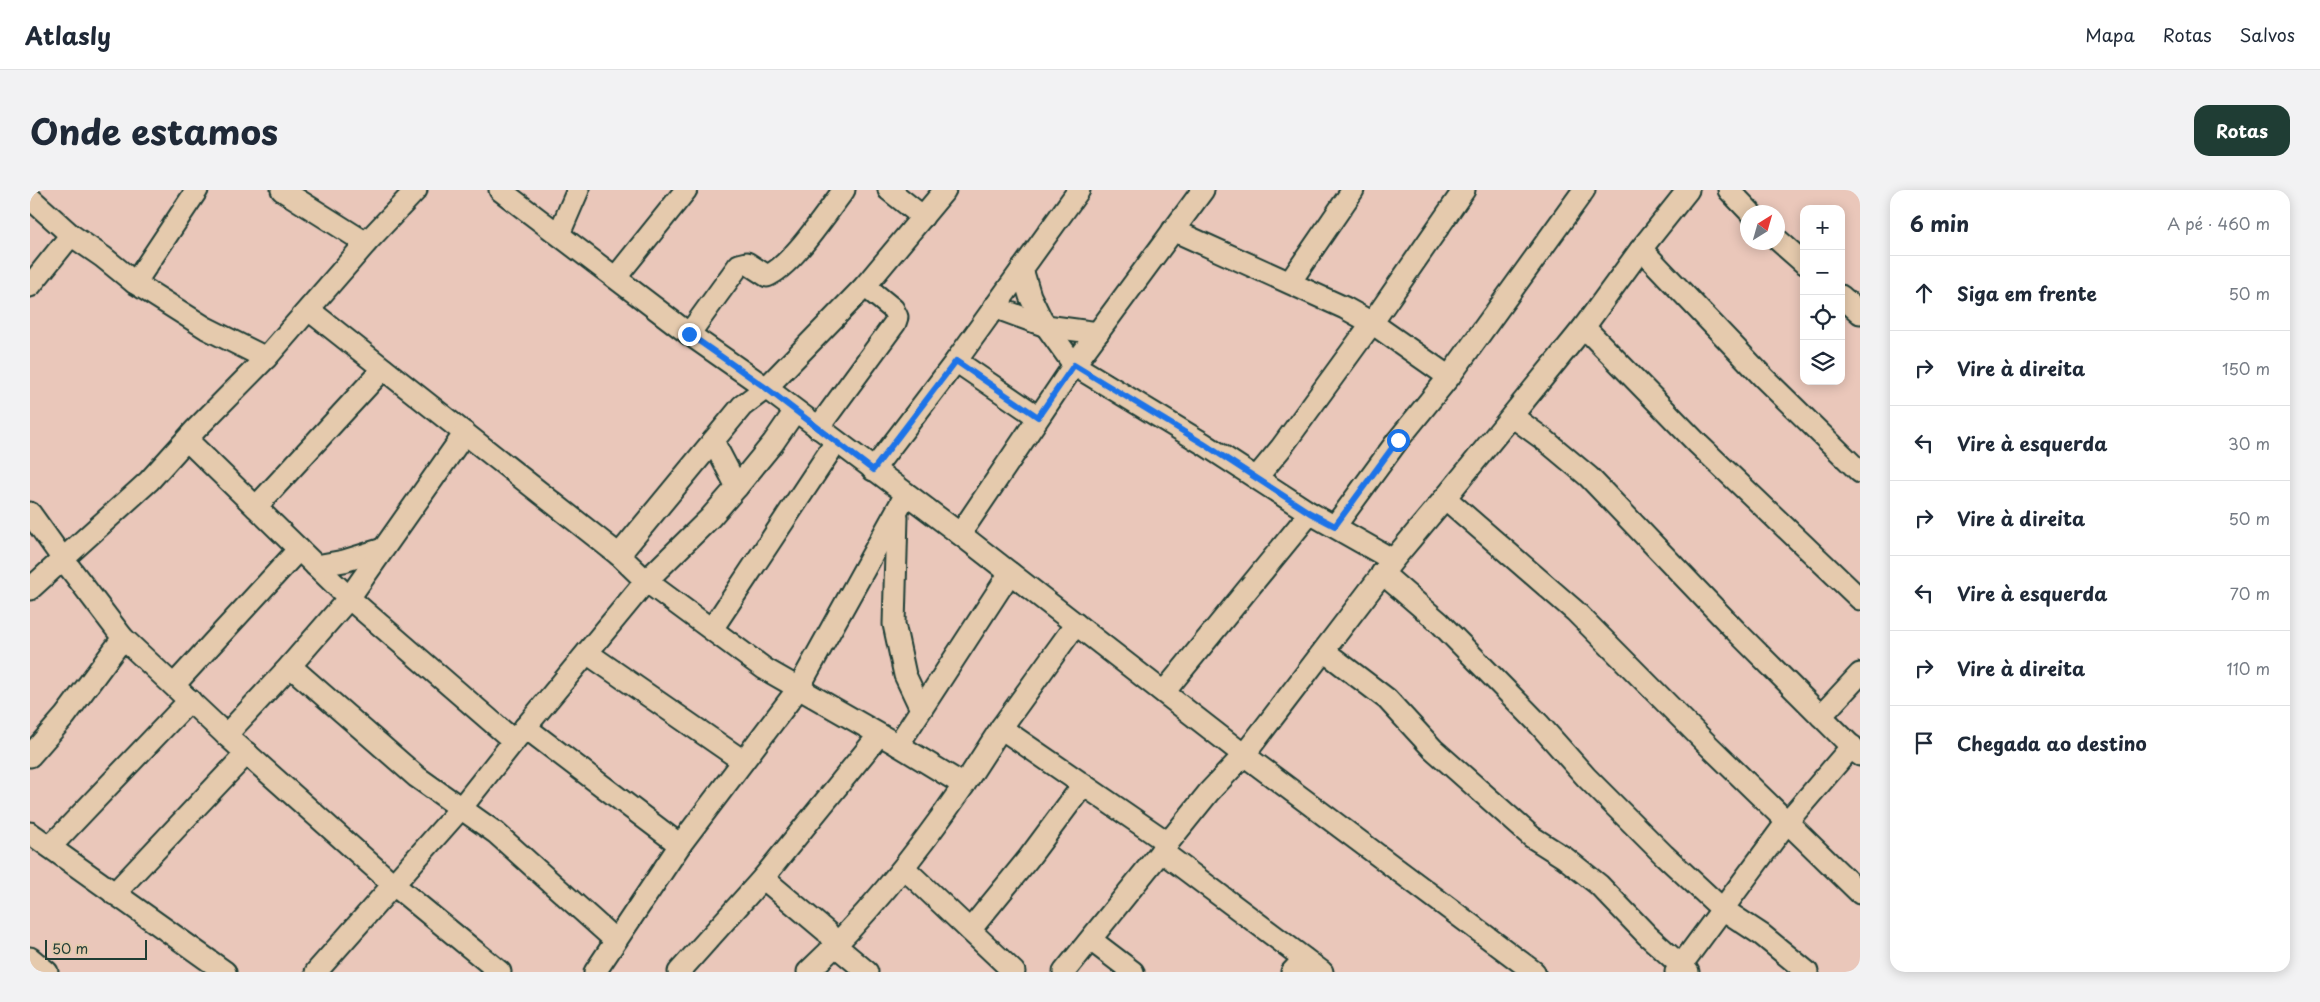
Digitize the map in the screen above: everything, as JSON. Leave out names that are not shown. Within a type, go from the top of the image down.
[{"type":"street","points":[[135,283],[197,190]]},
{"type":"street","points":[[282,190],[307,196],[366,243]]},
{"type":"street","points":[[30,589],[149,481],[266,358],[366,243],[416,190]]},
{"type":"street","points":[[500,190],[689,334],[766,388],[873,470],[902,502],[960,534],[1244,756],[1534,972]]},
{"type":"street","points":[[558,234],[578,190]]},
{"type":"street","points":[[616,277],[686,190]]},
{"type":"street","points":[[689,334],[739,265],[747,263],[767,276],[774,273],[788,261],[844,190]]},
{"type":"street","points":[[889,190],[924,217]]},
{"type":"street","points":[[619,554],[742,406],[766,388],[865,286],[945,190]]},
{"type":"street","points":[[873,470],[956,361],[1079,190]]},
{"type":"street","points":[[1290,282],[1353,190]]},
{"type":"street","points":[[1257,477],[1281,448],[1372,323],[1464,190]]},
{"type":"street","points":[[1335,526],[1392,447],[1449,377],[1584,190]]},
{"type":"street","points":[[1064,972],[1209,792],[1244,756],[1388,566],[1584,327],[1641,249],[1688,190]]},
{"type":"street","points":[[1729,190],[1743,205]]},
{"type":"street","points":[[960,534],[1074,365],[1173,230],[1193,195]]},
{"type":"street","points":[[30,198],[71,236],[104,257],[135,283],[213,332],[266,358]]},
{"type":"street","points":[[1173,230],[1290,282],[1372,323],[1449,377]]},
{"type":"street","points":[[34,273],[71,236]]},
{"type":"street","points":[[1785,246],[1800,259]]},
{"type":"street","points":[[1641,249],[1764,378],[1860,472]]},
{"type":"street","points":[[1022,268],[1030,296],[1046,326],[1074,365],[1257,477],[1310,513],[1335,526],[1388,566],[1440,623],[1538,723],[1592,783],[1664,855],[1722,908],[1762,935],[1807,972]]},
{"type":"street","points":[[818,428],[898,317],[893,309],[865,286]]},
{"type":"street","points":[[1845,300],[1860,313]]},
{"type":"street","points":[[994,307],[1046,326],[1098,333]]},
{"type":"street","points":[[309,310],[619,554],[646,581],[765,669],[964,785]]},
{"type":"street","points":[[1584,327],[1698,444],[1860,599]]},
{"type":"street","points":[[956,361],[1038,417]]},
{"type":"street","points":[[256,506],[383,369]]},
{"type":"street","points":[[316,972],[461,808],[646,581],[710,518],[737,487],[773,443],[795,411]]},
{"type":"street","points":[[1324,651],[1387,699],[1433,749],[1518,824],[1598,885],[1681,970],[1722,908],[1787,822],[1856,750],[1590,477],[1512,416]]},
{"type":"street","points":[[226,735],[290,666],[349,598],[465,433]]},
{"type":"street","points":[[187,440],[349,598],[520,734],[680,845]]},
{"type":"street","points":[[713,441],[737,487]]},
{"type":"street","points":[[712,629],[836,442]]},
{"type":"street","points":[[1445,498],[1575,611],[1860,893]]},
{"type":"street","points":[[596,972],[615,940],[680,845],[798,689],[902,502]]},
{"type":"street","points":[[902,502],[894,624],[905,675],[921,709]]},
{"type":"street","points":[[30,513],[62,559],[123,638],[226,735],[394,885],[500,972]]},
{"type":"street","points":[[1164,692],[1310,513]]},
{"type":"street","points":[[174,685],[299,549]]},
{"type":"street","points":[[316,566],[344,561],[383,549]]},
{"type":"street","points":[[898,746],[1010,573]]},
{"type":"street","points":[[808,972],[836,946],[904,868],[1076,624]]},
{"type":"street","points":[[30,756],[65,716],[123,638]]},
{"type":"street","points":[[587,653],[743,761]]},
{"type":"street","points":[[290,666],[417,777],[496,833],[615,940]]},
{"type":"street","points":[[1821,716],[1860,674]]},
{"type":"street","points":[[50,848],[190,700]]},
{"type":"street","points":[[1001,728],[1083,785],[1165,847],[1298,965],[1322,972]]},
{"type":"street","points":[[679,972],[763,878],[879,735]]},
{"type":"street","points":[[114,894],[247,753]]},
{"type":"street","points":[[970,930],[1028,859],[1083,785]]},
{"type":"street","points":[[30,833],[225,972]]},
{"type":"street","points":[[904,868],[1014,972]]},
{"type":"street","points":[[763,878],[827,932],[836,946],[867,972]]},
{"type":"street","points":[[1091,940],[1133,972]]},
{"type":"street","points":[[30,958],[47,972]]},
{"type":"route","points":[[689,334],[766,388],[873,470],[956,361],[1038,417],[1074,365],[1257,477],[1310,513],[1335,526],[1398,440]]}]
